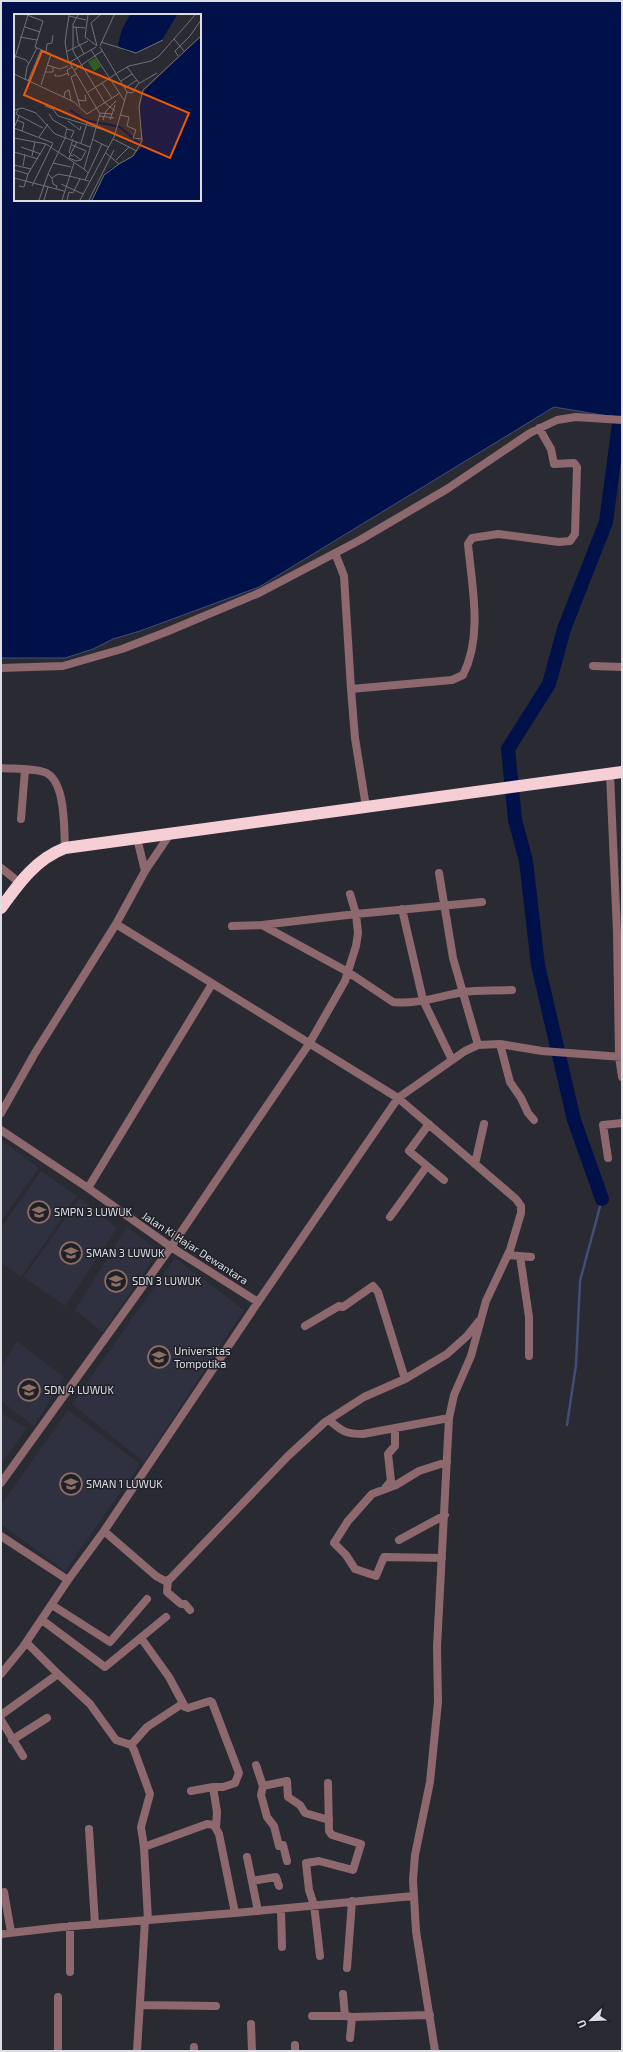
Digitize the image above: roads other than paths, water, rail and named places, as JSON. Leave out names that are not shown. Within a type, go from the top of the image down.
[{"type":"highway","points":[[1,908],[20,883],[38,863],[48,856],[65,848],[616,773]]},
{"type":"street","points":[[1,668],[63,666],[122,649],[259,593],[335,554],[447,489],[514,443],[539,428],[562,418],[622,420]]},
{"type":"street","points":[[351,689],[385,684],[452,680],[463,675],[471,650],[474,634],[468,544],[472,538],[498,534],[559,542],[570,541],[573,538],[575,534],[577,467],[574,463],[554,464],[551,449],[539,428]]},
{"type":"street","points":[[335,554],[344,576],[355,738],[366,807]]},
{"type":"street","points":[[593,666],[622,667]]},
{"type":"street","points":[[1,768],[43,772],[51,776],[56,783],[61,802],[65,848]]},
{"type":"street","points":[[21,819],[25,770]]},
{"type":"street","points":[[616,773],[620,1057],[622,1077]]},
{"type":"street","points":[[1,1113],[35,1052],[116,924],[145,871],[170,834]]},
{"type":"street","points":[[137,838],[145,871]]},
{"type":"street","points":[[1,868],[20,883]]},
{"type":"street","points":[[439,873],[457,976],[464,992],[478,1045]]},
{"type":"street","points":[[1,1483],[171,1248],[308,1044],[348,972],[356,946],[358,933],[356,914],[350,894]]},
{"type":"street","points":[[232,926],[262,925],[402,909],[482,902]]},
{"type":"street","points":[[402,909],[423,1000],[452,1060]]},
{"type":"street","points":[[116,924],[308,1044],[398,1098],[475,1164],[521,1206],[521,1213],[508,1255],[492,1287],[471,1356],[454,1395],[449,1418],[438,1647],[438,1702],[430,1782],[415,1855],[413,1896],[416,1931],[435,2051]]},
{"type":"street","points":[[262,925],[348,972],[393,1002],[400,1003],[423,1000],[464,992],[512,990]]},
{"type":"street","points":[[88,1188],[212,984]]},
{"type":"street","points":[[2,1672],[27,1643],[68,1580],[104,1531],[258,1302],[398,1098],[465,1051],[478,1045],[500,1044],[542,1051],[620,1057]]},
{"type":"street","points":[[500,1044],[510,1082],[521,1098],[528,1113],[534,1120]]},
{"type":"street","points":[[608,1158],[603,1125],[622,1123]]},
{"type":"street","points":[[429,1124],[408,1152],[444,1180]]},
{"type":"street","points":[[475,1164],[484,1124]]},
{"type":"street","name":"Jalan Ki Hajar Dewantara","points":[[1,1130],[88,1188],[171,1248],[258,1302]]},
{"type":"street","points":[[390,1217],[427,1166]]},
{"type":"street","points":[[508,1255],[531,1257]]},
{"type":"street","points":[[520,1256],[529,1318],[529,1356]]},
{"type":"street","points":[[305,1326],[339,1306],[343,1307],[373,1286],[378,1292],[405,1379]]},
{"type":"street","points":[[190,1610],[185,1604],[180,1604],[167,1592],[168,1580],[288,1456],[329,1420],[364,1396],[405,1379],[447,1354],[467,1336],[481,1320]]},
{"type":"street","points":[[329,1420],[342,1431],[349,1434],[363,1434],[449,1418]]},
{"type":"street","points":[[382,1490],[391,1481],[388,1454],[395,1446],[395,1428]]},
{"type":"street","points":[[442,1558],[384,1557],[376,1576],[355,1569],[346,1555],[334,1543],[348,1521],[372,1494],[396,1485],[419,1471],[447,1462]]},
{"type":"street","points":[[399,1540],[444,1514]]},
{"type":"street","points":[[104,1531],[161,1580],[168,1580]]},
{"type":"street","points":[[1,1536],[68,1580]]},
{"type":"street","points":[[52,1605],[110,1642],[147,1599]]},
{"type":"street","points":[[42,1620],[103,1667],[107,1666],[166,1618]]},
{"type":"street","points":[[141,1638],[169,1677],[182,1704],[188,1708],[211,1701],[236,1762],[239,1773],[235,1783],[222,1787],[191,1791]]},
{"type":"street","points":[[27,1643],[90,1704],[116,1740],[131,1745]]},
{"type":"street","points":[[1,1715],[58,1674]]},
{"type":"street","points":[[131,1745],[147,1727],[182,1704]]},
{"type":"street","points":[[12,1740],[47,1718]]},
{"type":"street","points":[[1,1720],[22,1756]]},
{"type":"street","points":[[131,1745],[150,1794],[141,1827],[144,1847],[146,1921],[137,2051]]},
{"type":"street","points":[[256,1765],[263,1786],[260,1795],[267,1817],[274,1826],[279,1846],[283,1845],[287,1861]]},
{"type":"street","points":[[263,1786],[287,1780],[288,1797],[300,1806],[305,1813],[329,1820]]},
{"type":"street","points":[[320,1956],[314,1906],[309,1890],[306,1863],[319,1860],[353,1870],[361,1844],[332,1835],[329,1831],[328,1783]]},
{"type":"street","points":[[213,1787],[217,1812],[216,1828],[235,1913]]},
{"type":"street","points":[[144,1847],[207,1824],[214,1825],[216,1828]]},
{"type":"street","points":[[89,1829],[95,1924]]},
{"type":"street","points":[[247,1857],[258,1911]]},
{"type":"street","points":[[252,1881],[276,1877],[280,1886]]},
{"type":"street","points":[[4,1892],[11,1932]]},
{"type":"street","points":[[1,1934],[70,1926],[146,1921],[413,1896]]},
{"type":"street","points":[[347,1968],[352,1901]]},
{"type":"street","points":[[281,1909],[282,1946]]},
{"type":"street","points":[[70,1926],[70,1972]]},
{"type":"street","points":[[343,1994],[348,2016],[350,2038]]},
{"type":"street","points":[[58,1997],[58,2051]]},
{"type":"street","points":[[140,2005],[216,2006]]},
{"type":"street","points":[[312,2016],[430,2016]]},
{"type":"street","points":[[251,2024],[252,2051]]},
{"type":"waterway","points":[[602,1199],[574,1120],[538,965],[526,861],[515,820],[508,749],[549,684],[564,629],[606,522],[620,416]]},
{"type":"waterway","points":[[567,1425],[576,1365],[580,1281],[602,1199]]},
{"type":"place","name":"SMPN 3 LUWUK","points":[[39,1212]]},
{"type":"place","name":"SMAN 3 LUWUK","points":[[71,1253]]},
{"type":"place","name":"SDN 3 LUWUK","points":[[116,1281]]},
{"type":"place","name":"Universitas Tompotika","points":[[159,1357]]},
{"type":"place","name":"SDN 4 LUWUK","points":[[29,1390]]},
{"type":"place","name":"SMAN 1 LUWUK","points":[[71,1484]]}]
